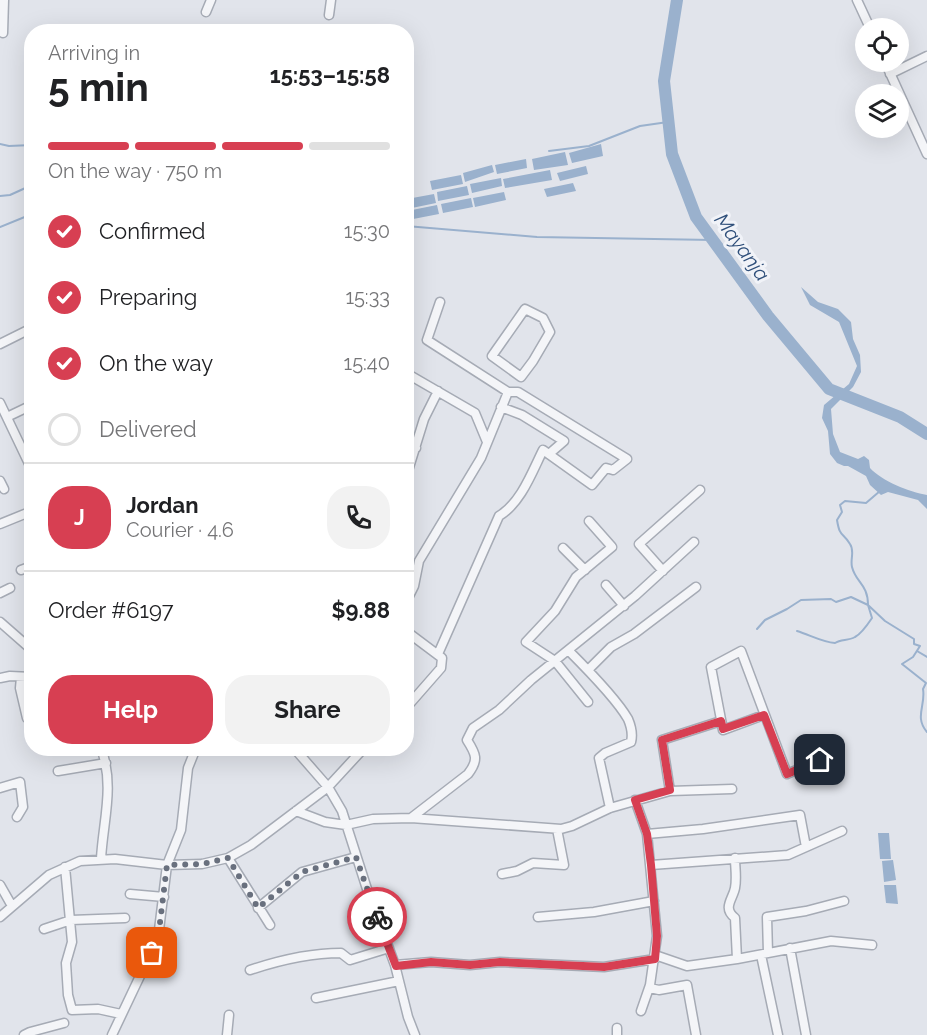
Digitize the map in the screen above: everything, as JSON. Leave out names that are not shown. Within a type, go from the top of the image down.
[{"type":"street","points":[[3,33],[4,0]]},
{"type":"street","points":[[206,12],[211,0]]},
{"type":"street","points":[[329,15],[331,0]]},
{"type":"street","points":[[857,0],[865,18]]},
{"type":"street","points":[[927,56],[890,74],[927,154]]},
{"type":"street","points":[[438,654],[499,516],[507,511],[516,500],[543,450],[592,485],[606,468],[613,470],[627,459],[518,392],[508,392],[427,340],[440,302]]},
{"type":"street","points":[[525,309],[543,318],[550,332],[543,342],[533,361],[520,377],[492,356],[525,309]]},
{"type":"street","points":[[0,344],[24,332]]},
{"type":"street","points":[[414,379],[475,413],[487,442]]},
{"type":"street","points":[[414,454],[424,419],[438,391]]},
{"type":"street","points":[[414,586],[418,561],[466,484],[508,392]]},
{"type":"street","points":[[0,403],[24,453]]},
{"type":"street","points":[[501,407],[522,415],[564,441],[549,454]]},
{"type":"street","points":[[7,417],[24,409]]},
{"type":"street","points":[[663,571],[639,544],[700,490]]},
{"type":"street","points":[[0,524],[24,514]]},
{"type":"street","points":[[588,702],[555,661],[526,642],[555,611],[576,577],[612,547],[589,521]]},
{"type":"street","points":[[411,818],[475,766],[476,758],[467,740],[473,728],[499,710],[531,680],[624,606],[694,542]]},
{"type":"street","points":[[563,548],[585,570]]},
{"type":"street","points":[[606,585],[624,606]]},
{"type":"street","points":[[588,670],[611,646],[634,634],[696,587]]},
{"type":"street","points":[[0,593],[10,588]]},
{"type":"street","points":[[0,622],[24,643]]},
{"type":"street","points":[[414,637],[442,658],[441,668],[414,699]]},
{"type":"street","points":[[569,651],[588,670],[628,719],[631,727],[631,742],[599,758],[610,808]]},
{"type":"street","points":[[764,715],[723,729],[711,667],[741,651],[787,774],[820,760]]},
{"type":"street","points":[[21,676],[20,688],[24,705]]},
{"type":"street","points":[[0,678],[24,676]]},
{"type":"street","points":[[670,790],[662,740],[721,721]]},
{"type":"street","points":[[101,859],[109,788],[104,756]]},
{"type":"street","points":[[112,1035],[158,939],[167,865],[181,830],[188,768],[193,756]]},
{"type":"street","points":[[301,756],[328,787],[342,811],[356,857],[396,966],[408,1017],[415,1035]]},
{"type":"street","points":[[0,917],[49,875],[80,861],[115,859],[167,865],[202,864],[228,858],[251,845],[328,787],[357,756]]},
{"type":"street","points":[[58,771],[106,763]]},
{"type":"street","points":[[0,788],[20,782],[23,807],[17,817]]},
{"type":"street","points":[[296,811],[325,822],[346,825],[373,819],[411,818],[557,829],[572,826],[610,808],[670,790],[732,789]]},
{"type":"street","points":[[635,800],[647,834],[657,936],[650,988],[642,1011]]},
{"type":"street","points":[[647,834],[703,829],[800,815],[806,847]]},
{"type":"street","points":[[502,873],[517,871],[532,863],[564,865],[557,829]]},
{"type":"street","points":[[651,865],[781,856],[842,831]]},
{"type":"street","points":[[258,908],[302,872],[356,857]]},
{"type":"street","points":[[228,858],[270,925]]},
{"type":"street","points":[[735,858],[735,888],[728,909],[735,918],[737,959]]},
{"type":"street","points":[[65,867],[72,942],[66,963],[68,995],[72,1010],[98,1009],[121,1014]]},
{"type":"street","points":[[0,885],[12,906]]},
{"type":"street","points":[[130,894],[164,897]]},
{"type":"street","points":[[538,917],[594,912],[654,901]]},
{"type":"street","points":[[778,1035],[765,954],[768,917],[844,901]]},
{"type":"street","points":[[44,929],[71,920],[125,918]]},
{"type":"street","points":[[396,966],[431,962],[470,965],[500,962],[604,967],[655,957],[687,966],[831,941],[872,945]]},
{"type":"street","points":[[250,970],[281,960],[332,953],[341,953],[350,960],[389,948]]},
{"type":"street","points":[[790,948],[806,1035]]},
{"type":"street","points":[[316,998],[399,981]]},
{"type":"street","points":[[650,988],[659,990],[687,985],[696,1035]]},
{"type":"street","points":[[227,1035],[229,1015]]},
{"type":"street","points":[[24,1035],[64,1023]]},
{"type":"water","points":[[601,144],[603,156],[572,163],[569,153]]},
{"type":"water","points":[[565,152],[568,165],[534,170],[532,159]]},
{"type":"water","points":[[526,159],[527,168],[497,174],[495,165]]},
{"type":"water","points":[[492,165],[494,172],[465,182],[463,173]]},
{"type":"water","points":[[586,166],[588,174],[560,181],[557,173]]},
{"type":"water","points":[[550,170],[552,180],[505,188],[503,179]]},
{"type":"water","points":[[461,175],[463,184],[432,190],[430,181]]},
{"type":"water","points":[[501,178],[502,186],[472,193],[470,184]]},
{"type":"water","points":[[573,183],[576,191],[547,197],[544,189]]},
{"type":"water","points":[[467,186],[469,195],[438,201],[437,192]]},
{"type":"water","points":[[504,192],[506,200],[475,207],[473,198]]},
{"type":"water","points":[[434,194],[436,203],[414,208],[414,198]]},
{"type":"water","points":[[471,198],[473,207],[443,213],[441,204]]},
{"type":"water","points":[[437,205],[439,214],[414,219],[414,210]]},
{"type":"water","points":[[801,287],[818,302],[838,309],[851,322],[853,339],[860,355],[861,372],[853,387],[831,409],[833,434],[840,452],[858,459],[864,456],[869,460],[870,468],[881,477],[904,489],[927,495],[927,509],[918,500],[888,492],[881,495],[870,485],[866,476],[837,463],[830,454],[828,431],[822,418],[824,405],[849,384],[857,366],[839,322],[810,305]]},
{"type":"water","points":[[878,833],[889,833],[891,859],[880,859]]},
{"type":"water","points":[[893,860],[896,880],[884,882],[882,861]]},
{"type":"water","points":[[884,885],[896,885],[898,904],[886,903]]},
{"type":"waterway","name":"Mayanja","points":[[677,0],[664,81],[672,154],[696,217],[768,316],[829,389],[900,417],[927,434]]},
{"type":"waterway","points":[[549,151],[589,146],[640,126],[668,122]]},
{"type":"waterway","points":[[0,144],[24,145]]},
{"type":"waterway","points":[[0,196],[10,195],[24,189]]},
{"type":"waterway","points":[[0,227],[24,217]]},
{"type":"waterway","points":[[414,227],[537,237],[713,240]]},
{"type":"waterway","points":[[880,491],[866,503],[845,501],[840,505],[842,512],[837,520],[838,526],[851,547],[852,567],[866,592],[868,605],[885,621],[914,639],[914,644],[920,646],[913,657],[902,664],[926,683],[923,689],[921,721],[927,732]]},
{"type":"waterway","points":[[757,629],[765,620],[801,600],[831,599],[836,602],[851,597],[868,605],[872,618],[857,636],[835,643],[797,631]]},
{"type":"waterway","points":[[917,651],[927,657]]},
{"type":"way so far","points":[[152,953],[158,939],[167,865],[202,864],[228,858],[258,908],[302,872],[356,857],[377,917]]},
{"type":"route","points":[[377,917],[396,966],[421,962],[460,965],[500,962],[604,967],[655,959],[657,936],[651,865],[647,834],[635,800],[670,790],[662,740],[721,721],[723,729],[764,715],[787,774],[820,760]]}]
